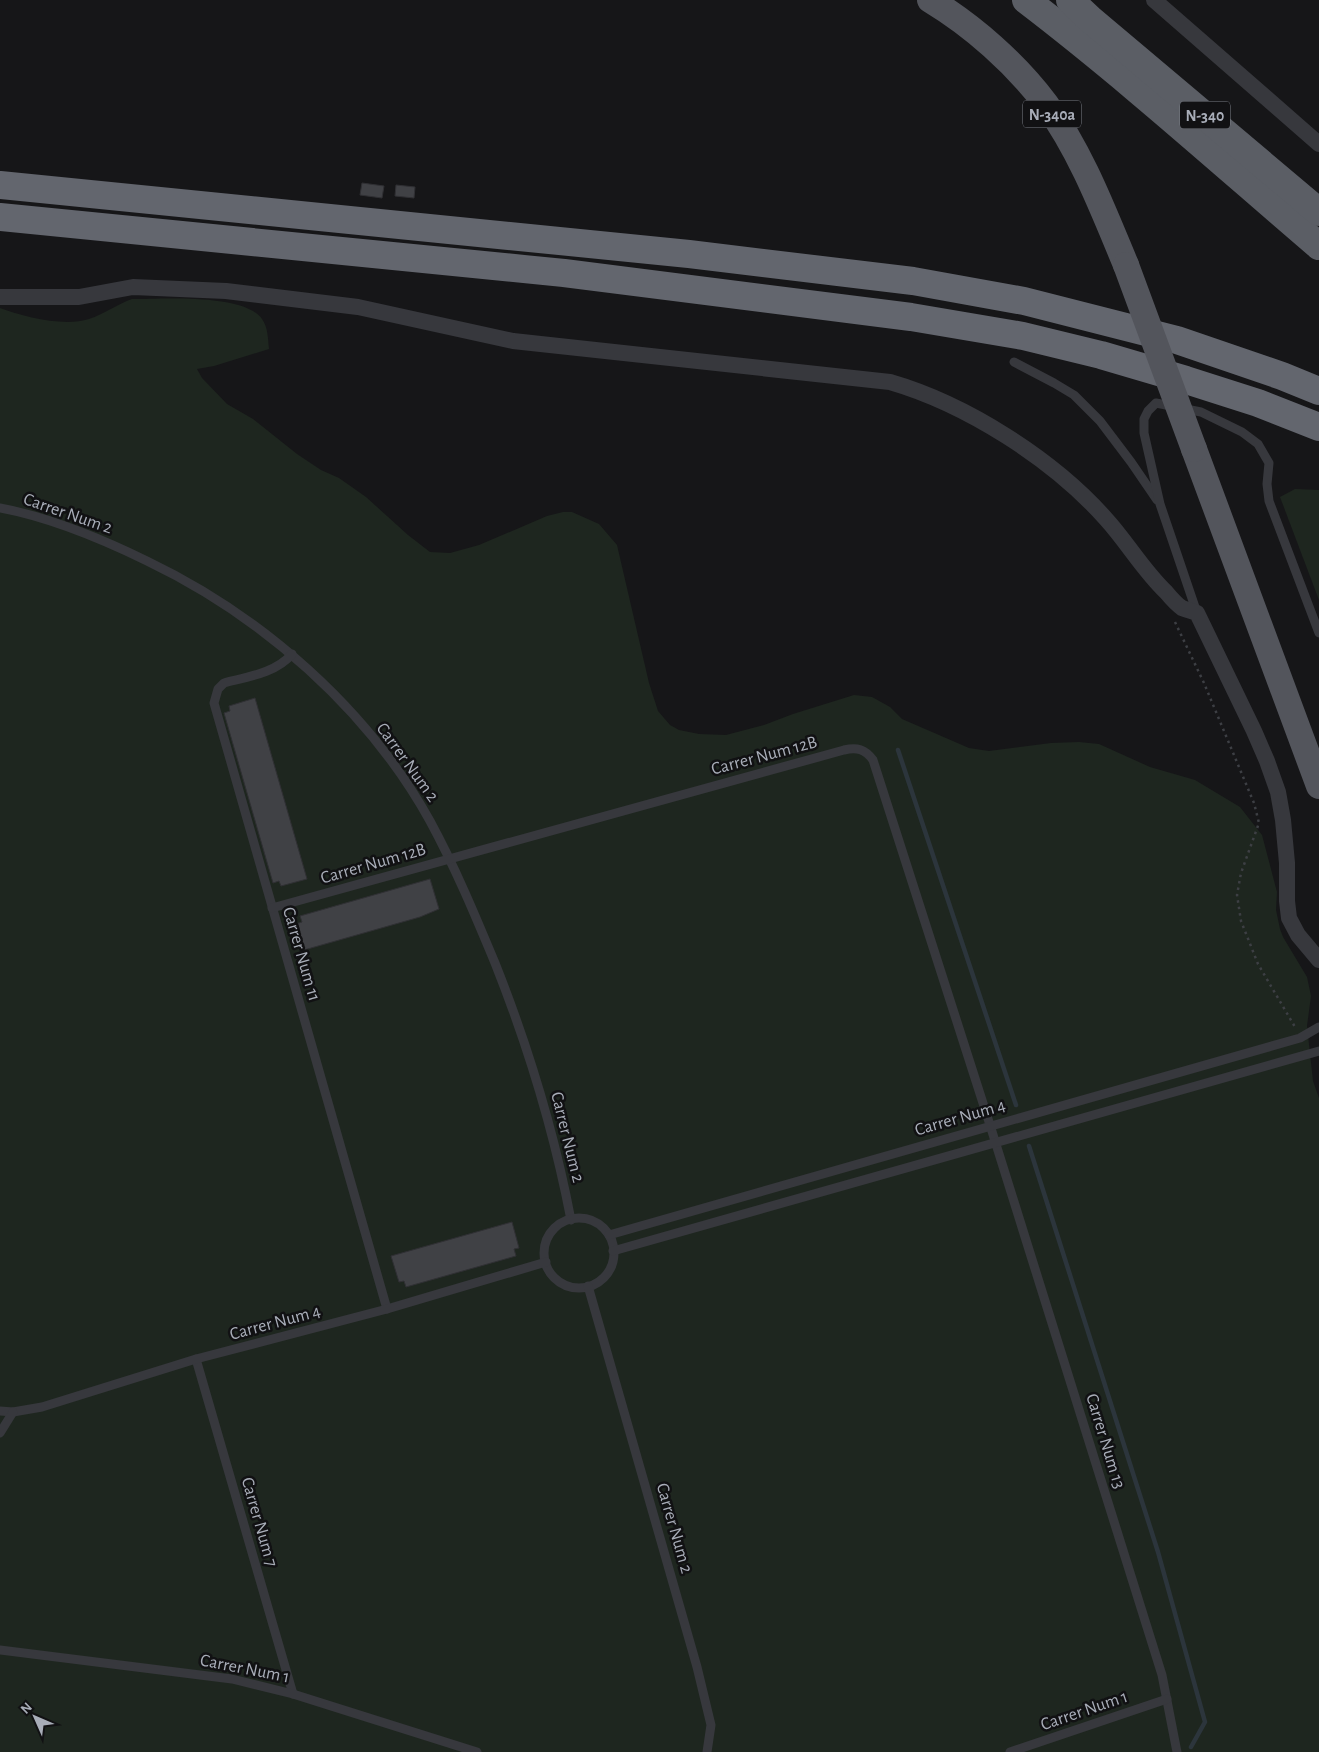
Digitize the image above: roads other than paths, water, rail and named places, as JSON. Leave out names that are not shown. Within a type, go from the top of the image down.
[{"type":"highway","points":[[1026,0],[1082,27]]},
{"type":"highway","name":"N-340","points":[[1034,0],[1082,27],[1319,212]]},
{"type":"highway","name":"N-340","points":[[1066,0],[1082,27],[1319,246]]},
{"type":"highway","points":[[1070,0],[1082,27]]},
{"type":"highway","points":[[0,179],[78,194]]},
{"type":"highway","points":[[0,185],[689,254],[913,281],[1024,301],[1158,335],[1282,376],[1319,391]]},
{"type":"highway","points":[[0,217],[210,239],[564,272],[911,317],[1023,336],[1101,355],[1258,403],[1319,427]]},
{"type":"highway","points":[[0,236],[210,239]]},
{"type":"main road","name":"N-340a","points":[[930,0],[947,10],[989,44],[1020,74],[1046,105],[1074,149],[1095,191],[1126,264],[1319,786]]},
{"type":"street","points":[[1154,0],[1319,144]]},
{"type":"street","points":[[0,297],[79,297],[133,287],[226,291],[358,307],[513,341],[890,382],[916,390],[966,413],[1022,447],[1071,483],[1105,518],[1153,580],[1181,607],[1196,613],[1254,731],[1278,792],[1286,855],[1289,918],[1298,935],[1316,954]]},
{"type":"lane","points":[[1014,362],[1074,395],[1100,421],[1160,504]]},
{"type":"lane","points":[[1196,613],[1160,504],[1144,426],[1144,419],[1156,403],[1201,412],[1242,432],[1258,444],[1269,463],[1267,484],[1269,501],[1319,633]]},
{"type":"lane","name":"Carrer Num 2","points":[[0,508],[41,519],[124,550],[167,570],[207,593],[238,613],[292,654],[330,691],[382,749],[424,812],[449,859],[480,925],[520,1028],[554,1138],[571,1220]]},
{"type":"lane","name":"Carrer Num 11","points":[[292,654],[277,668],[224,684],[214,696],[214,703],[388,1309]]},
{"type":"lane","name":"Carrer Num 12B","points":[[272,908],[855,748],[867,752],[873,760],[995,1143]]},
{"type":"lane","name":"Carrer Num 4","points":[[609,1235],[1300,1038],[1319,1027]]},
{"type":"lane","name":"Carrer Num 4","points":[[614,1251],[1319,1050]]},
{"type":"lane","name":"Carrer Num 13","points":[[995,1143],[1159,1666],[1177,1752]]},
{"type":"lane","points":[[578,1218],[590,1220],[600,1225],[609,1235],[613,1244],[614,1251],[611,1266],[605,1276],[588,1286],[574,1288],[563,1285],[554,1278],[547,1268],[544,1257],[549,1235],[557,1226],[571,1220],[578,1218]]},
{"type":"lane","name":"Carrer Num 4","points":[[0,1411],[13,1412],[42,1408],[196,1359],[388,1309],[546,1262]]},
{"type":"lane","name":"Carrer Num 2","points":[[588,1286],[698,1667],[711,1725],[707,1752]]},
{"type":"lane","name":"Carrer Num 7","points":[[196,1359],[293,1694]]},
{"type":"lane","points":[[0,1432],[13,1412]]},
{"type":"lane","name":"Carrer Num 1","points":[[0,1650],[232,1679],[293,1694],[477,1752]]},
{"type":"lane","name":"Carrer Num 1","points":[[1010,1752],[1167,1699]]},
{"type":"waterway","points":[[898,750],[1016,1105]]},
{"type":"waterway","points":[[1029,1146],[1158,1552],[1205,1722],[1191,1747]]}]
